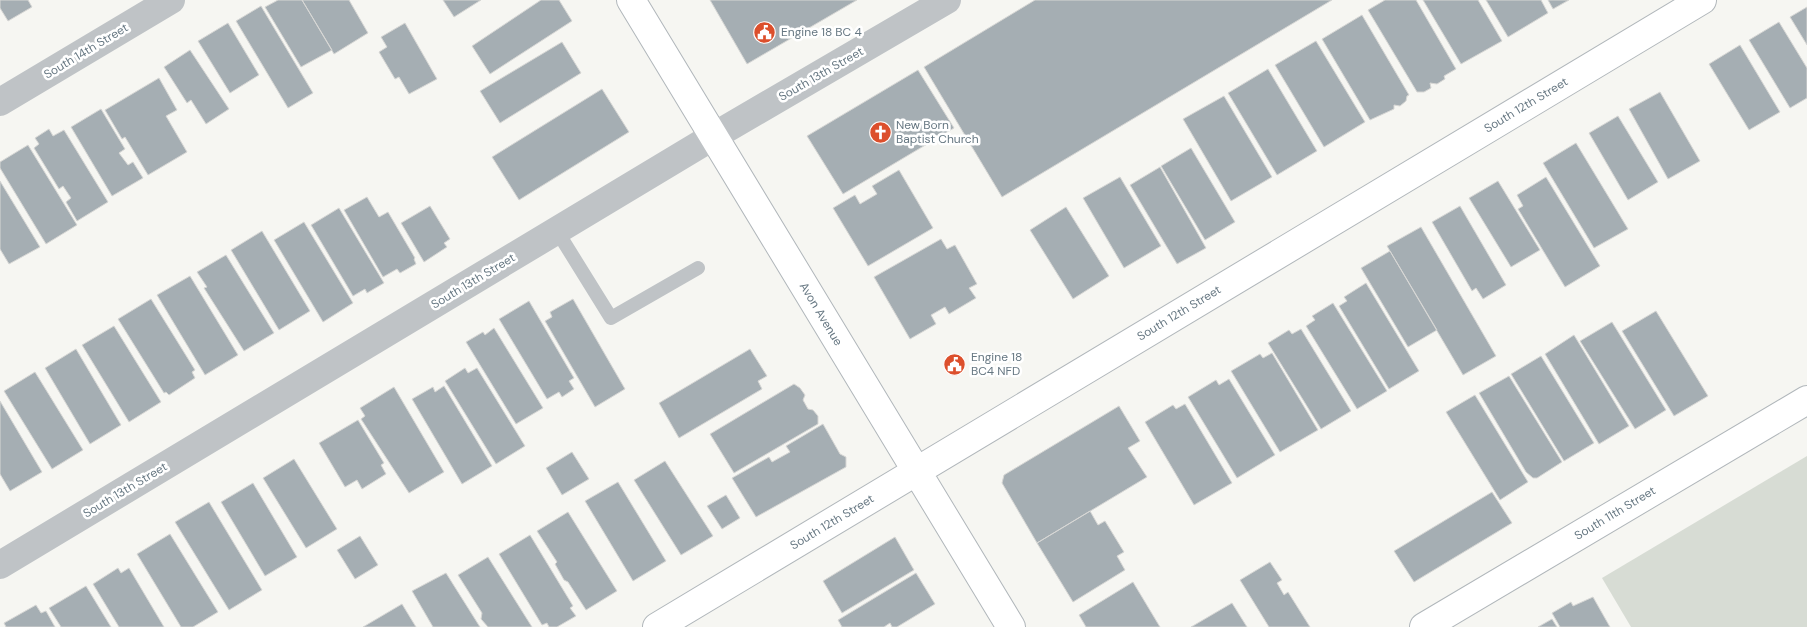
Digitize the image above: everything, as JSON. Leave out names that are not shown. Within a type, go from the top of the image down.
[{"type":"street","name":"South 14th Street","points":[[0,102],[171,0]]},
{"type":"street","name":"Avon Avenue","points":[[632,0],[1011,627]]},
{"type":"street","name":"South 13th Street","points":[[0,565],[714,136],[947,0]]},
{"type":"street","name":"South 12th Street","points":[[657,627],[1702,0]]},
{"type":"street","name":"South 11th Street","points":[[1424,627],[1807,400]]},
{"type":"lane","points":[[557,230],[611,318],[698,268]]},
{"type":"shaded area","points":[[1807,456],[1807,627],[1631,627],[1602,578]]},
{"type":"building","points":[[0,0],[28,0],[32,7],[8,21],[0,8]]},
{"type":"building","points":[[278,0],[302,0],[332,50],[301,67],[265,7]]},
{"type":"building","points":[[302,0],[349,0],[368,33],[334,54]]},
{"type":"building","points":[[443,0],[481,0],[454,17]]},
{"type":"building","points":[[541,0],[559,0],[572,21],[490,74],[472,46]]},
{"type":"building","name":"Engine 18 BC 4","points":[[710,0],[857,0],[747,64]]},
{"type":"building","points":[[1035,0],[1332,0],[1002,197],[924,67]]},
{"type":"building","points":[[1385,0],[1416,0],[1456,69],[1444,76],[1445,79],[1437,84],[1430,83],[1431,88],[1424,92],[1417,92],[1368,10]]},
{"type":"building","points":[[1423,0],[1478,0],[1502,41],[1461,64]]},
{"type":"building","points":[[1486,0],[1541,0],[1548,13],[1508,37]]},
{"type":"building","points":[[1548,0],[1569,0],[1553,9]]},
{"type":"building","points":[[261,6],[313,93],[288,108],[236,21]]},
{"type":"building","points":[[1807,7],[1807,45],[1790,17]]},
{"type":"building","points":[[1362,15],[1409,95],[1400,106],[1394,105],[1394,109],[1370,120],[1322,39]]},
{"type":"building","points":[[1779,22],[1807,68],[1807,98],[1790,108],[1749,40]]},
{"type":"building","points":[[228,23],[259,75],[230,93],[198,41]]},
{"type":"building","points":[[405,23],[437,79],[409,94],[399,77],[395,79],[379,52],[387,47],[381,37]]},
{"type":"building","points":[[1316,41],[1365,122],[1324,147],[1275,65]]},
{"type":"building","points":[[562,42],[581,73],[500,123],[480,91]]},
{"type":"building","points":[[1740,45],[1780,112],[1749,130],[1709,64]]},
{"type":"building","points":[[190,50],[229,109],[206,124],[191,100],[187,103],[164,67]]},
{"type":"building","points":[[1268,69],[1317,151],[1277,175],[1228,93]]},
{"type":"building","name":"New Born Baptist Church","points":[[918,70],[954,128],[843,194],[807,136]]},
{"type":"building","points":[[159,78],[177,110],[166,116],[187,152],[148,175],[125,137],[122,139],[105,110]]},
{"type":"building","points":[[602,89],[629,132],[519,200],[492,157]]},
{"type":"building","points":[[1660,92],[1700,161],[1668,179],[1629,109]]},
{"type":"building","points":[[1224,96],[1272,177],[1231,201],[1183,119]]},
{"type":"building","points":[[101,109],[125,149],[119,153],[128,165],[133,162],[143,178],[112,196],[71,127]]},
{"type":"building","points":[[1618,116],[1658,182],[1628,200],[1589,133]]},
{"type":"building","points":[[49,129],[53,136],[64,130],[108,202],[77,221],[66,202],[71,198],[63,186],[59,189],[34,148],[39,144],[35,138]]},
{"type":"building","points":[[1576,143],[1628,229],[1594,248],[1543,163]]},
{"type":"building","points":[[28,145],[77,225],[46,244],[0,168],[0,162]]},
{"type":"building","points":[[1191,148],[1235,222],[1205,240],[1161,166]]},
{"type":"building","points":[[1160,167],[1206,248],[1177,264],[1130,185]]},
{"type":"building","points":[[899,170],[933,228],[868,266],[833,208],[855,195],[860,204],[877,194],[872,186]]},
{"type":"building","points":[[1120,177],[1161,246],[1124,268],[1083,198]]},
{"type":"building","points":[[1546,177],[1600,266],[1565,287],[1518,209],[1523,206],[1517,195]]},
{"type":"building","points":[[0,181],[40,247],[9,264],[0,249]]},
{"type":"building","points":[[1498,181],[1540,250],[1511,267],[1469,198]]},
{"type":"building","points":[[367,197],[379,217],[388,212],[415,258],[416,264],[400,273],[397,269],[383,277],[344,210]]},
{"type":"building","points":[[430,206],[450,239],[444,243],[447,247],[424,262],[401,223]]},
{"type":"building","points":[[1460,206],[1506,285],[1483,299],[1476,288],[1472,291],[1432,222]]},
{"type":"building","points":[[1066,207],[1109,276],[1073,299],[1030,230]]},
{"type":"building","points":[[339,208],[384,283],[367,293],[365,289],[353,296],[311,225]]},
{"type":"building","points":[[304,222],[353,303],[323,322],[274,240]]},
{"type":"building","points":[[1421,227],[1496,356],[1463,375],[1387,246]]},
{"type":"building","points":[[262,231],[310,311],[279,330],[231,250]]},
{"type":"building","points":[[941,239],[947,249],[955,245],[977,284],[969,288],[976,298],[949,314],[945,307],[931,315],[936,324],[910,339],[874,277]]},
{"type":"building","points":[[1390,251],[1437,330],[1408,347],[1361,268]]},
{"type":"building","points":[[226,255],[274,333],[244,351],[204,288],[207,287],[197,272]]},
{"type":"building","points":[[190,276],[238,355],[205,375],[157,295]]},
{"type":"building","points":[[1366,283],[1419,371],[1389,389],[1339,306],[1347,301],[1344,297]]},
{"type":"building","points":[[151,299],[195,370],[192,372],[195,378],[169,395],[166,392],[164,393],[118,319]]},
{"type":"building","points":[[573,299],[625,389],[595,407],[545,321],[552,317],[550,312]]},
{"type":"building","points":[[529,301],[574,378],[569,381],[574,389],[562,397],[559,392],[547,399],[499,319]]},
{"type":"building","points":[[1333,303],[1387,391],[1357,409],[1306,326],[1315,320],[1312,316]]},
{"type":"building","points":[[1656,311],[1708,396],[1674,416],[1622,331]]},
{"type":"building","points":[[1612,322],[1666,410],[1635,429],[1580,341]]},
{"type":"building","points":[[114,326],[161,402],[129,422],[82,345]]},
{"type":"building","points":[[494,328],[543,408],[516,424],[466,342],[483,332],[485,335]]},
{"type":"building","points":[[1301,329],[1351,411],[1321,429],[1268,343],[1289,330],[1292,334]]},
{"type":"building","points":[[1574,335],[1629,426],[1599,444],[1545,354]]},
{"type":"building","points":[[76,349],[121,425],[90,444],[45,368]]},
{"type":"building","points":[[750,349],[767,376],[758,381],[762,389],[679,438],[659,403]]},
{"type":"building","points":[[1272,353],[1318,430],[1280,452],[1231,371],[1260,354],[1263,358]]},
{"type":"building","points":[[1541,356],[1594,443],[1564,461],[1511,374]]},
{"type":"building","points":[[465,368],[468,373],[477,368],[525,446],[496,464],[445,381]]},
{"type":"building","points":[[35,372],[83,450],[52,469],[4,391]]},
{"type":"building","points":[[1509,376],[1562,462],[1537,478],[1533,478],[1526,472],[1479,393]]},
{"type":"building","points":[[1229,379],[1275,455],[1237,478],[1188,397],[1216,380],[1219,385]]},
{"type":"building","points":[[794,384],[805,395],[803,400],[808,409],[813,410],[818,416],[818,424],[734,473],[710,434]]},
{"type":"building","points":[[444,386],[492,466],[462,484],[412,399],[433,387],[435,392]]},
{"type":"building","points":[[394,387],[444,472],[409,493],[361,419],[365,416],[360,408]]},
{"type":"building","points":[[1475,395],[1528,482],[1500,500],[1446,412]]},
{"type":"building","points":[[0,401],[42,472],[10,491],[0,474]]},
{"type":"building","points":[[1185,404],[1232,483],[1194,505],[1145,422],[1173,405],[1176,409]]},
{"type":"building","points":[[1119,406],[1140,441],[1128,448],[1147,477],[1037,543],[1002,483],[1004,475]]},
{"type":"building","points":[[358,420],[384,463],[381,465],[386,474],[362,489],[357,480],[345,487],[319,443]]},
{"type":"building","points":[[823,424],[840,454],[846,457],[846,467],[756,517],[732,478],[769,457],[772,462],[790,452],[786,446]]},
{"type":"building","points":[[572,452],[589,479],[562,495],[546,468]]},
{"type":"building","points":[[294,459],[337,529],[306,548],[263,478]]},
{"type":"building","points":[[665,461],[713,536],[681,555],[634,480]]},
{"type":"building","points":[[618,482],[666,561],[633,581],[585,501]]},
{"type":"building","points":[[253,483],[297,557],[265,576],[221,502]]},
{"type":"building","points":[[1492,492],[1512,523],[1414,582],[1394,551]]},
{"type":"building","points":[[726,495],[740,518],[722,529],[707,506]]},
{"type":"building","points":[[209,502],[262,590],[229,610],[175,522]]},
{"type":"building","points":[[1090,511],[1098,525],[1105,521],[1124,552],[1117,556],[1125,570],[1073,602],[1037,543]]},
{"type":"building","points":[[568,512],[617,591],[586,610],[568,582],[564,580],[555,564],[557,562],[537,531]]},
{"type":"building","points":[[170,534],[218,612],[193,627],[181,627],[137,554]]},
{"type":"building","points":[[530,535],[573,606],[570,608],[576,616],[557,627],[549,627],[547,623],[542,625],[499,554]]},
{"type":"building","points":[[360,536],[378,565],[355,579],[337,550]]},
{"type":"building","points":[[895,537],[914,570],[842,613],[823,581]]},
{"type":"building","points":[[488,557],[532,627],[488,627],[481,619],[482,613],[458,575]]},
{"type":"building","points":[[1270,562],[1282,580],[1277,583],[1284,595],[1288,592],[1310,627],[1269,627],[1240,580]]},
{"type":"building","points":[[118,568],[121,573],[129,568],[164,627],[119,627],[93,584]]},
{"type":"building","points":[[446,573],[480,627],[433,627],[412,591]]},
{"type":"building","points":[[916,573],[935,604],[897,627],[892,627],[890,623],[884,627],[842,627],[838,620]]},
{"type":"building","points":[[1133,582],[1160,627],[1086,627],[1079,615]]},
{"type":"building","points":[[86,586],[111,627],[61,627],[49,608]]},
{"type":"building","points":[[1593,597],[1610,627],[1560,627],[1552,613],[1571,602],[1573,606]]},
{"type":"building","points":[[1232,603],[1247,627],[1191,627]]},
{"type":"building","points":[[402,604],[416,627],[363,627]]},
{"type":"building","points":[[36,605],[41,613],[46,611],[55,627],[6,627],[4,623]]},
{"type":"building","points":[[1552,619],[1557,627],[1538,627]]},
{"type":"place","name":"Engine 18 BC 4","points":[[765,32]]},
{"type":"place","name":"New Born Baptist Church","points":[[880,132]]},
{"type":"place","name":"Engine 18 BC4 NFD","points":[[955,364]]}]
